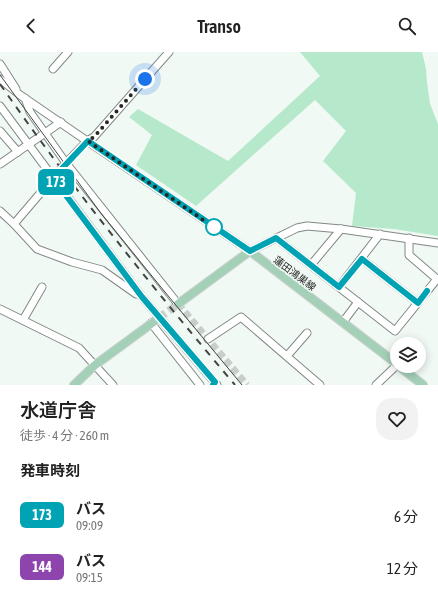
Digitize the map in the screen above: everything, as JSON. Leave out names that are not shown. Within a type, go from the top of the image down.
[{"type":"main road","points":[[178,304],[250,251]]},
{"type":"main road","name":"蓮田鴻巣線","points":[[250,251],[390,359]]},
{"type":"main road","points":[[74,385],[95,365],[158,318]]},
{"type":"main road","name":"蓮田鴻巣線","points":[[408,373],[423,385]]},
{"type":"street","points":[[53,69],[68,52]]},
{"type":"street","points":[[14,224],[66,163],[94,137],[165,53]]},
{"type":"street","points":[[0,64],[23,96],[30,112],[66,163],[178,304]]},
{"type":"street","points":[[0,79],[60,122],[250,251],[297,228],[307,226],[380,234],[438,243]]},
{"type":"street","points":[[1,108],[158,318],[215,384]]},
{"type":"street","points":[[0,164],[60,122]]},
{"type":"street","points":[[0,131],[18,152]]},
{"type":"street","points":[[0,211],[37,249],[72,262],[102,270],[142,297]]},
{"type":"street","points":[[311,265],[341,229]]},
{"type":"street","points":[[339,287],[380,234]]},
{"type":"street","points":[[276,238],[395,331],[437,279],[409,255],[408,238]]},
{"type":"street","points":[[362,259],[418,303]]},
{"type":"street","points":[[23,320],[42,287]]},
{"type":"street","points":[[343,322],[358,302]]},
{"type":"street","points":[[0,309],[79,348],[113,385]]},
{"type":"street","points":[[208,339],[241,316],[319,385]]},
{"type":"street","points":[[151,324],[200,385]]},
{"type":"street","points":[[287,356],[307,333]]},
{"type":"street","points":[[376,385],[390,372]]},
{"type":"green space","points":[[300,52],[422,52],[426,69],[430,104],[438,124],[438,236],[394,229],[352,226],[356,193],[323,161],[346,131],[315,100],[196,206],[136,165],[152,135],[129,117],[138,109],[228,161],[320,76]]},
{"type":"tunnel","points":[[178,304],[247,385]]},
{"type":"tunnel","points":[[159,318],[178,304]]},
{"type":"tram line","points":[[0,75],[100,212],[242,385]]},
{"type":"railway","points":[[0,84],[56,162],[114,238],[235,385]]},
{"type":"bus line","name":"173","points":[[213,385],[215,382],[158,318],[53,178],[88,141],[250,251],[276,238],[339,287],[362,259],[418,303],[427,291]]},
{"type":"route","points":[[145,79],[94,137],[88,141],[218,230],[214,227]]}]
